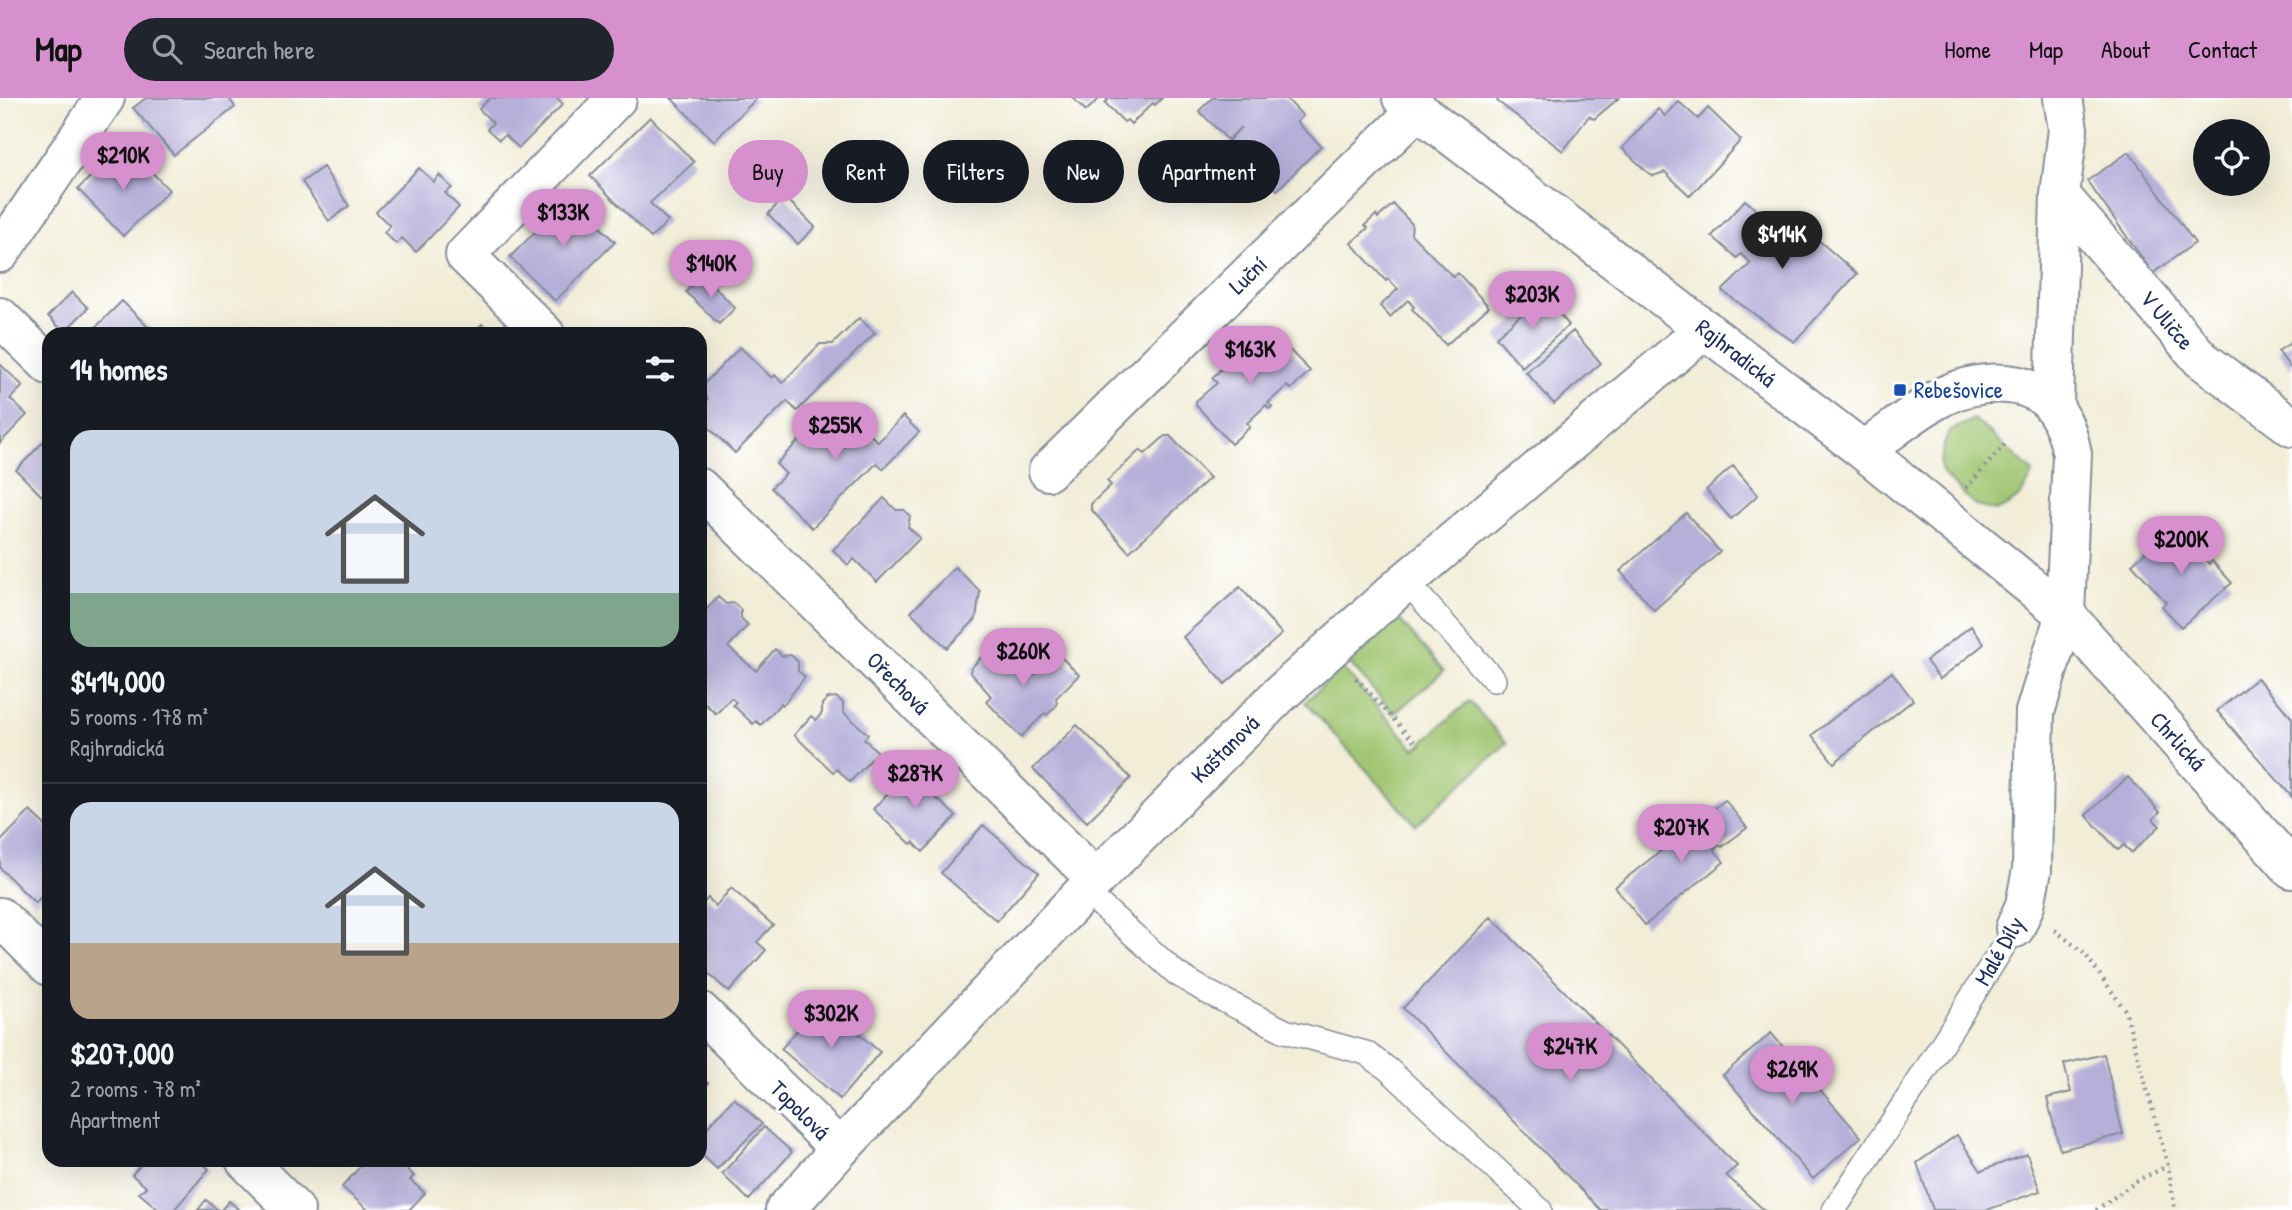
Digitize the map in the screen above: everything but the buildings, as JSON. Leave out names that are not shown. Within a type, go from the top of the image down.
[{"type":"street","points":[[0,253],[105,98]]},
{"type":"street","points":[[538,327],[465,255],[617,98]]},
{"type":"street","points":[[2054,406],[2060,195],[2068,129],[2063,98]]},
{"type":"street","name":"Rajhradická","points":[[1410,103],[1864,451],[2065,614]]},
{"type":"street","name":"Luční","points":[[1048,471],[1410,103]]},
{"type":"street","name":"V Uličce","points":[[2060,195],[2201,359],[2292,426]]},
{"type":"street","points":[[0,317],[42,358]]},
{"type":"street","name":"Kaštanová","points":[[785,1210],[1090,885],[1279,695],[1406,581],[1705,328]]},
{"type":"street","points":[[1864,451],[1941,397],[1976,384],[2003,383],[2031,390],[2054,406],[2067,430],[2072,454],[2065,614]]},
{"type":"street","name":"Ořechová","points":[[707,495],[1090,885]]},
{"type":"street","name":"Chrlická","points":[[2065,614],[2292,869]]},
{"type":"street","name":"Malé Díly","points":[[2020,916],[2032,870],[2035,712],[2065,614]]},
{"type":"street","points":[[0,917],[42,959]]},
{"type":"street","name":"Topolová","points":[[707,1018],[840,1149]]},
{"type":"street","points":[[252,1167],[296,1210]]},
{"type":"lane","points":[[1406,581],[1494,680]]},
{"type":"lane","points":[[1090,885],[1177,974],[1284,1031],[1366,1053],[1389,1070],[1540,1210]]},
{"type":"lane","name":"Malé Díly","points":[[1834,1210],[1915,1087],[2020,916]]},
{"type":"path","points":[[1942,514],[2008,441]]},
{"type":"path","points":[[1329,649],[1418,746]]},
{"type":"path","points":[[2020,916],[2085,954],[2124,1010],[2168,1166],[2175,1210]]},
{"type":"path","points":[[2096,1210],[2140,1179],[2168,1166]]},
{"type":"green space","points":[[1974,419],[2033,472],[2019,497],[1995,511],[1975,505],[1943,474],[1940,464],[1950,431]]},
{"type":"green space","points":[[1398,618],[1444,671],[1394,714],[1348,661]]},
{"type":"green space","points":[[1342,668],[1415,749],[1469,701],[1507,743],[1416,825],[1305,702]]},
{"type":"place","name":"Rebešovice","points":[[1900,390]]}]
